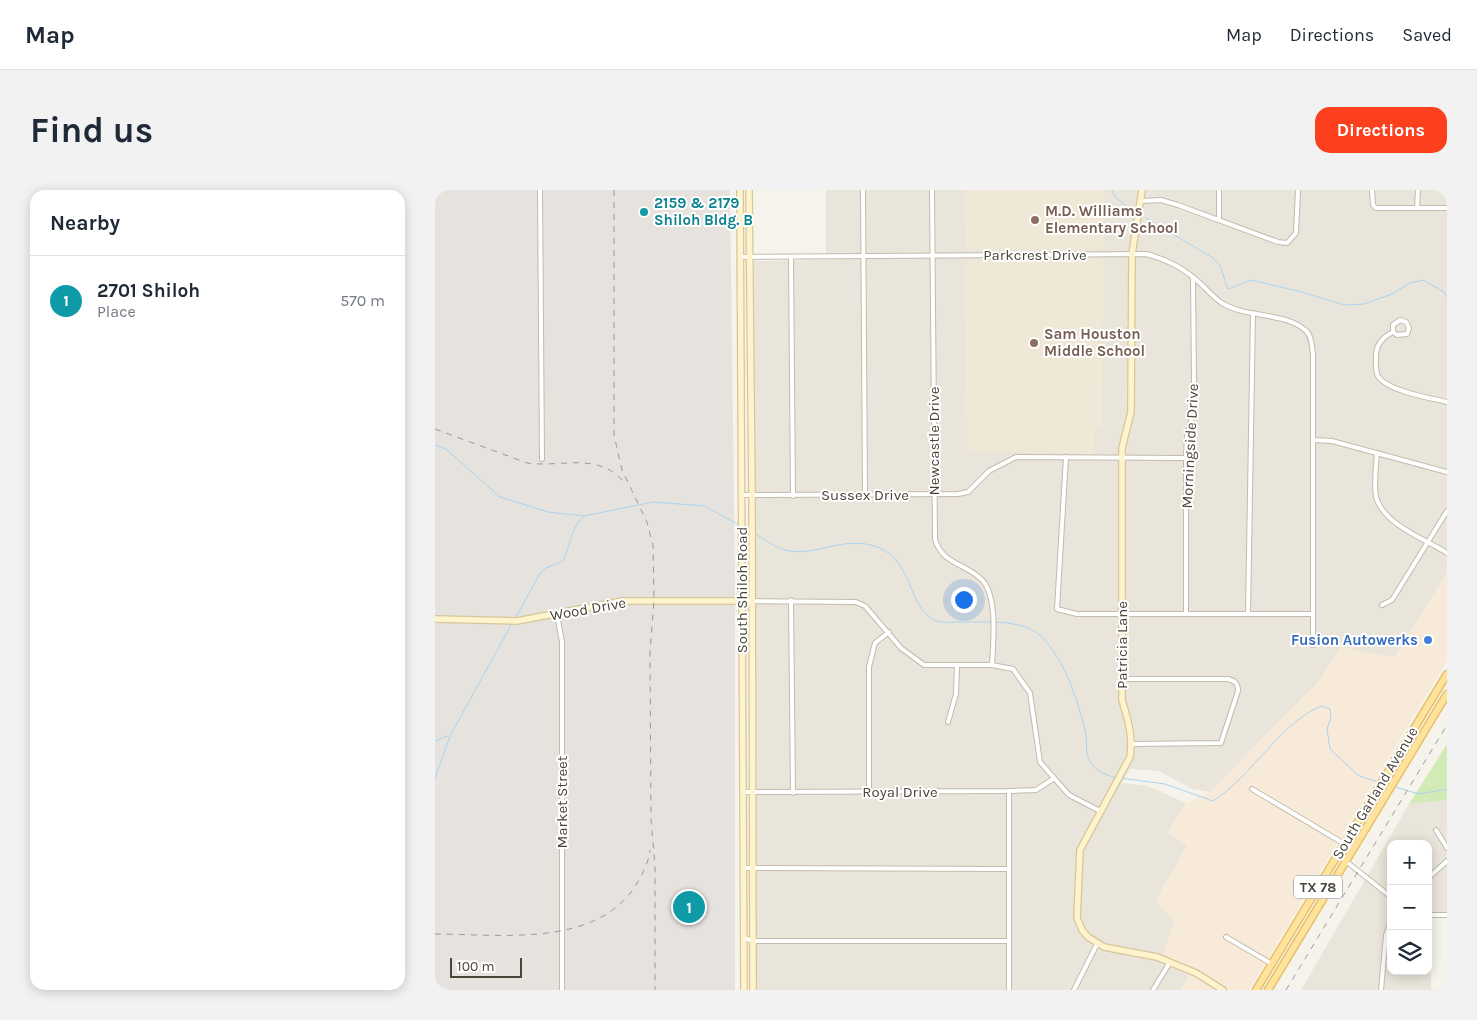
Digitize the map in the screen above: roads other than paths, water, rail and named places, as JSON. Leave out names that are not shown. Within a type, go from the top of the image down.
[{"type":"main road","name":"South Shiloh Road","points":[[740,190],[744,990]]},
{"type":"main road","name":"South Shiloh Road","points":[[749,190],[753,601],[753,990]]},
{"type":"main road","name":"Patricia Lane","points":[[1132,744],[1131,731],[1122,700],[1122,457],[1124,434],[1131,412],[1132,254],[1142,190]]},
{"type":"main road","name":"Wood Drive","points":[[435,619],[517,621],[622,601],[741,601]]},
{"type":"main road","name":"South Garland Avenue","points":[[1256,990],[1447,674]]},
{"type":"main road","name":"South Garland Avenue","points":[[1268,990],[1447,694]]},
{"type":"main road","points":[[1132,744],[1130,757],[1099,811],[1078,856],[1077,918],[1082,930],[1097,944],[1157,957],[1196,973],[1223,990]]},
{"type":"street","points":[[540,190],[542,459]]},
{"type":"street","points":[[863,190],[865,495]]},
{"type":"street","name":"Newcastle Drive","points":[[932,190],[934,494],[937,546],[942,554],[951,562],[968,569],[984,582],[991,595],[993,623],[992,665]]},
{"type":"street","points":[[1219,190],[1219,220]]},
{"type":"street","points":[[1141,201],[1161,200],[1277,242],[1291,240],[1297,228],[1298,190]]},
{"type":"street","points":[[1373,190],[1374,207],[1447,208]]},
{"type":"street","points":[[1417,190],[1417,208]]},
{"type":"street","name":"Parkcrest Drive","points":[[740,258],[1146,254],[1167,260],[1193,277],[1222,304],[1296,325],[1308,333],[1313,355],[1313,440]]},
{"type":"street","points":[[791,256],[793,496]]},
{"type":"street","name":"Morningside Drive","points":[[1186,614],[1186,458],[1187,436],[1192,418],[1194,381],[1193,277]]},
{"type":"street","points":[[1249,614],[1253,313]]},
{"type":"street","points":[[1393,332],[1393,325],[1400,320],[1406,322],[1409,328],[1407,334],[1401,335],[1393,332],[1385,336],[1377,345],[1375,353],[1377,375],[1386,384],[1414,394],[1447,402]]},
{"type":"street","points":[[1313,645],[1313,440],[1332,441],[1447,472]]},
{"type":"street","points":[[1377,453],[1376,498],[1395,522],[1447,553]]},
{"type":"street","name":"Sussex Drive","points":[[742,495],[793,496],[968,492],[989,471],[1016,457],[1186,458]]},
{"type":"street","points":[[1066,457],[1057,609],[1067,613],[1313,614]]},
{"type":"street","points":[[1382,605],[1392,600],[1447,511]]},
{"type":"street","points":[[791,600],[793,793]]},
{"type":"street","points":[[741,601],[856,602],[865,606],[901,648],[924,665],[992,665],[1013,669],[1030,693],[1040,762],[1069,795],[1099,811]]},
{"type":"street","name":"Market Street","points":[[557,614],[562,642],[562,990]]},
{"type":"street","points":[[869,792],[869,667],[875,643],[889,632]]},
{"type":"street","points":[[948,722],[956,694],[957,666]]},
{"type":"street","points":[[1122,679],[1228,679],[1234,680],[1238,685],[1238,691],[1221,743],[1132,744]]},
{"type":"street","name":"Royal Drive","points":[[743,792],[1036,790],[1053,779]]},
{"type":"street","points":[[1252,789],[1353,850]]},
{"type":"street","points":[[1009,791],[1009,990]]},
{"type":"street","points":[[1436,830],[1447,848]]},
{"type":"street","points":[[1338,855],[1387,894]]},
{"type":"street","points":[[1432,875],[1447,862]]},
{"type":"street","points":[[743,868],[1009,869]]},
{"type":"street","points":[[1432,915],[1447,916]]},
{"type":"street","points":[[1381,990],[1388,930]]},
{"type":"street","points":[[1225,937],[1272,964]]},
{"type":"street","points":[[744,938],[753,941],[1009,941]]},
{"type":"street","points":[[1074,990],[1097,944]]},
{"type":"street","points":[[1153,990],[1170,962]]},
{"type":"waterway","points":[[1112,190],[1115,197],[1129,208]]},
{"type":"waterway","points":[[1146,218],[1213,258],[1220,266],[1228,289],[1251,280],[1302,292],[1344,305],[1364,304],[1392,294],[1410,283],[1423,280],[1444,292],[1447,297]]},
{"type":"waterway","points":[[435,445],[446,449],[500,497],[548,512],[584,516],[653,502],[705,506],[739,525]]},
{"type":"waterway","points":[[516,617],[539,575],[546,568],[563,561],[573,531],[584,516]]},
{"type":"waterway","points":[[755,534],[789,551],[810,551],[859,543],[871,545],[885,551],[896,560],[920,606],[927,615],[937,621],[1001,622],[1035,631],[1051,647],[1064,669],[1082,718],[1091,763],[1099,771],[1116,778]]},
{"type":"waterway","points":[[435,778],[450,736],[511,625]]},
{"type":"waterway","points":[[1120,778],[1165,784],[1213,801],[1240,779],[1294,723],[1322,706],[1330,709],[1331,717],[1327,729],[1330,749],[1359,776],[1379,782]]},
{"type":"waterway","points":[[435,741],[448,736]]},
{"type":"waterway","points":[[1395,787],[1419,794],[1447,789]]},
{"type":"railway","points":[[614,190],[614,435],[622,470],[647,522],[653,546],[654,601],[650,652],[651,820],[655,866],[655,990]]},
{"type":"railway","points":[[435,429],[527,463],[578,463],[602,467],[614,472],[624,482]]},
{"type":"railway","points":[[1286,990],[1447,725]]},
{"type":"railway","points":[[435,934],[543,934],[570,929],[594,920],[616,907],[634,888],[642,875],[650,850]]},
{"type":"place","name":"2159 & 2179 Shiloh Bldg. B","points":[[644,212]]},
{"type":"place","name":"M.D. Williams Elementary School","points":[[1035,220]]},
{"type":"place","name":"Sam Houston Middle School","points":[[1034,343]]},
{"type":"place","name":"Fusion Autowerks","points":[[1428,640]]},
{"type":"place","name":"2701 Shiloh","points":[[689,907]]}]
